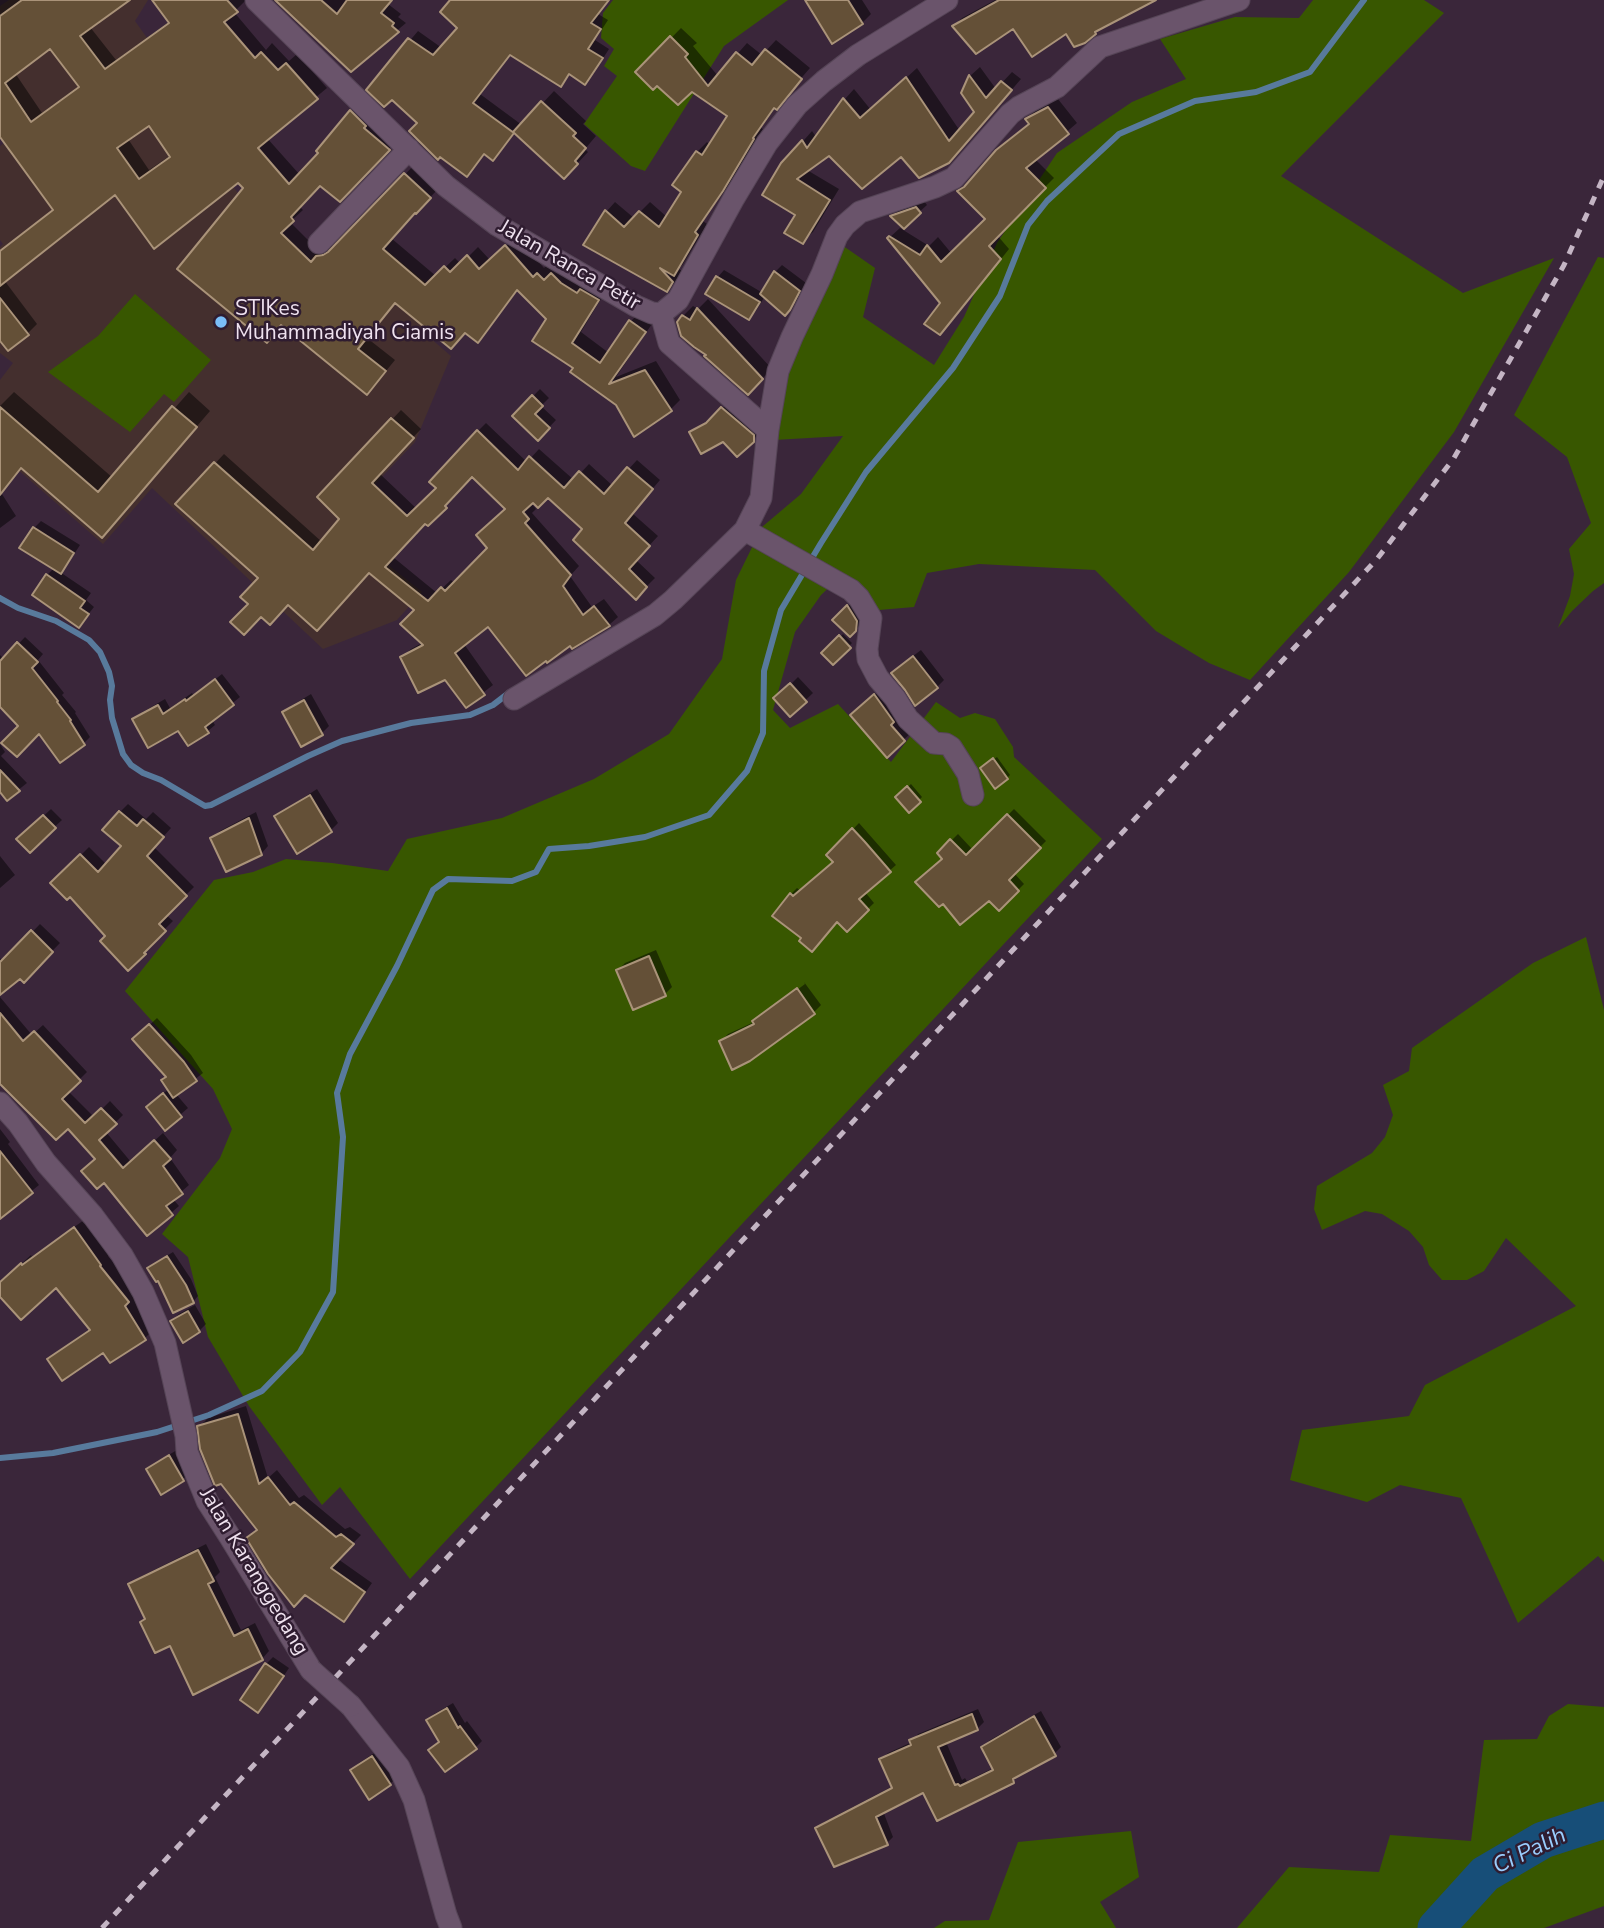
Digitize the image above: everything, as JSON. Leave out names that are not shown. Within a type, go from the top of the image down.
[{"type":"street","name":"Jalan Ranca Petir","points":[[256,0],[446,186],[497,225],[636,306],[661,314],[678,300],[767,143],[797,105],[858,55],[947,0]]},
{"type":"street","points":[[514,699],[655,615],[744,530],[761,498],[778,371],[837,236],[853,218],[860,212],[954,178],[1010,114],[1058,87],[1100,47],[1239,0]]},
{"type":"street","points":[[320,243],[408,149]]},
{"type":"street","points":[[661,314],[669,344],[768,430]]},
{"type":"street","points":[[744,530],[838,582],[859,598],[871,618],[866,649],[878,678],[908,719],[934,743],[951,747],[968,774],[973,795]]},
{"type":"street","name":"Jalan Karanggedang","points":[[0,1103],[18,1122],[46,1163],[93,1216],[122,1255],[142,1292],[164,1343],[186,1436],[187,1452],[206,1501],[311,1670],[351,1706],[399,1767],[414,1800],[451,1928]]},
{"type":"shaded area","name":"STIKes Muhammadiyah Ciamis","points":[[9,0],[148,0],[135,21],[189,97],[176,107],[245,203],[309,261],[348,218],[455,307],[429,337],[451,356],[415,442],[337,524],[422,592],[397,620],[323,649],[152,488],[103,544],[0,454],[0,380],[13,363],[0,353],[0,247],[3,244],[0,240],[0,146],[12,137],[0,121],[0,6]]},
{"type":"green space","points":[[613,0],[788,0],[724,46],[645,171],[631,166],[584,124],[617,76],[604,66],[614,49],[601,38],[603,13]]},
{"type":"green space","points":[[1313,0],[1424,0],[1444,13],[1281,176],[1463,293],[1554,258],[1454,432],[1349,572],[1250,680],[1209,663],[1156,631],[1095,570],[979,564],[927,573],[914,607],[879,610],[842,575],[821,595],[795,632],[773,710],[790,728],[838,704],[891,762],[936,702],[960,718],[975,713],[995,719],[1013,747],[1014,757],[1102,839],[410,1579],[340,1487],[322,1505],[249,1406],[208,1337],[188,1257],[162,1234],[220,1158],[232,1129],[213,1089],[125,991],[214,880],[253,872],[286,859],[388,871],[407,839],[502,818],[594,779],[669,734],[722,659],[736,580],[762,527],[801,494],[843,436],[774,440],[787,360],[839,243],[875,268],[863,317],[934,365],[964,317],[997,243],[1057,153],[1132,102],[1186,79],[1160,39],[1235,17],[1299,18]]},
{"type":"green space","points":[[1598,257],[1604,258],[1604,583],[1572,611],[1558,628],[1570,596],[1574,574],[1569,549],[1591,523],[1567,457],[1514,415]]},
{"type":"green space","points":[[135,294],[211,360],[174,402],[164,394],[130,432],[48,372],[98,336]]},
{"type":"green space","points":[[1586,937],[1604,1010],[1604,1562],[1598,1556],[1518,1623],[1461,1498],[1400,1485],[1367,1502],[1290,1480],[1302,1430],[1409,1416],[1425,1385],[1576,1306],[1506,1238],[1484,1271],[1467,1280],[1442,1280],[1429,1265],[1423,1247],[1409,1231],[1382,1214],[1365,1211],[1322,1230],[1314,1209],[1317,1186],[1372,1153],[1385,1137],[1393,1115],[1383,1085],[1409,1071],[1412,1048],[1533,963]]},
{"type":"green space","points":[[1568,1704],[1604,1707],[1604,1906],[1544,1928],[1237,1928],[1289,1867],[1379,1872],[1390,1835],[1471,1841],[1484,1740],[1537,1739],[1549,1716]]},
{"type":"green space","points":[[1131,1831],[1139,1877],[1100,1902],[1116,1928],[934,1928],[945,1921],[989,1920],[1018,1842]]},
{"type":"building","points":[[22,0],[130,0],[80,36],[105,69],[169,23],[152,0],[227,0],[238,12],[224,22],[255,58],[261,52],[278,70],[286,63],[318,99],[258,148],[289,184],[318,153],[316,151],[350,110],[366,126],[364,128],[390,150],[340,202],[320,186],[291,217],[294,221],[281,233],[311,262],[316,256],[328,252],[404,173],[431,198],[383,249],[425,285],[444,266],[450,272],[467,255],[479,269],[505,245],[533,277],[537,273],[544,280],[551,273],[577,293],[580,289],[599,300],[572,343],[600,363],[629,320],[646,332],[609,384],[645,370],[672,411],[634,437],[616,405],[570,372],[573,368],[532,341],[546,319],[517,290],[478,343],[465,333],[451,349],[395,303],[358,349],[386,371],[367,395],[281,325],[267,343],[177,269],[243,188],[238,183],[154,249],[115,195],[0,286],[0,251],[53,210],[0,137],[0,16]],"holes":[[[50,49],[79,87],[31,122],[5,83]],[[149,126],[170,157],[139,179],[117,148]]]},
{"type":"building","points":[[275,0],[321,0],[337,14],[347,0],[392,0],[381,13],[394,23],[392,26],[399,32],[351,72]]},
{"type":"building","points":[[450,0],[609,0],[591,23],[601,29],[588,49],[603,58],[585,85],[569,74],[561,87],[510,55],[473,103],[514,133],[493,161],[484,154],[467,177],[440,157],[438,160],[409,131],[417,123],[392,100],[384,107],[366,90],[408,38],[433,55],[457,28],[440,12]]},
{"type":"building","points":[[805,0],[848,0],[863,24],[832,44]]},
{"type":"building","points":[[999,0],[1156,0],[1095,32],[1085,43],[1074,47],[1066,34],[1032,57],[1013,29],[976,54],[952,26]]},
{"type":"building","points":[[670,36],[688,54],[685,57],[708,86],[736,52],[752,65],[765,49],[802,79],[777,110],[774,108],[753,138],[723,191],[695,232],[698,235],[674,276],[660,268],[673,282],[667,292],[583,245],[605,210],[624,227],[639,211],[659,227],[681,192],[672,185],[696,151],[702,155],[727,116],[692,92],[678,105],[657,86],[653,90],[635,72]]},
{"type":"building","points":[[969,75],[986,98],[1001,81],[1012,90],[949,163],[919,178],[901,157],[862,189],[829,156],[797,179],[830,200],[803,244],[784,233],[795,215],[762,195],[781,163],[802,140],[807,148],[843,98],[860,118],[906,77],[949,141],[974,112],[961,93]]},
{"type":"building","points":[[541,101],[576,133],[573,136],[586,148],[575,161],[578,164],[564,179],[513,132]]},
{"type":"building","points":[[1048,107],[1069,134],[1026,168],[1046,188],[989,246],[1001,259],[940,335],[924,324],[940,303],[887,238],[889,236],[920,255],[927,245],[941,262],[985,219],[957,191],[964,187],[996,150],[1029,124],[1025,119]]},
{"type":"building","points":[[916,207],[921,213],[904,229],[890,216]]},
{"type":"building","points":[[774,271],[800,291],[785,316],[760,294]]},
{"type":"building","points":[[716,276],[760,302],[749,320],[705,294]]},
{"type":"building","points":[[0,298],[29,335],[8,351],[0,341]]},
{"type":"building","points":[[697,308],[763,379],[748,395],[704,356],[706,355],[681,336],[677,322],[682,315],[690,320]]},
{"type":"building","points":[[532,395],[543,406],[535,414],[550,428],[538,441],[512,416]]},
{"type":"building","points":[[172,406],[197,427],[102,538],[21,468],[0,495],[0,407],[98,492]]},
{"type":"building","points":[[721,407],[754,435],[754,442],[737,457],[723,442],[701,454],[689,432],[706,423]]},
{"type":"building","points":[[391,418],[414,438],[372,483],[407,516],[436,488],[429,482],[477,430],[518,470],[529,456],[564,488],[579,471],[604,494],[627,467],[653,489],[625,523],[650,546],[629,569],[647,587],[636,600],[573,540],[582,529],[548,498],[538,508],[533,503],[523,512],[529,519],[525,523],[571,575],[563,586],[583,615],[594,606],[610,626],[572,649],[570,646],[526,676],[488,627],[455,653],[485,695],[466,708],[445,680],[418,693],[400,657],[423,645],[400,624],[414,610],[369,573],[317,631],[288,605],[270,625],[261,617],[244,635],[230,622],[248,604],[240,597],[258,578],[175,504],[214,462],[313,550],[339,519],[317,497]],"holes":[[[472,477],[505,509],[476,535],[487,548],[445,591],[441,587],[428,601],[385,567],[425,524],[428,526],[447,508],[445,506]]]},
{"type":"building","points":[[33,527],[74,553],[61,574],[19,548]]},
{"type":"building","points":[[46,574],[85,601],[80,608],[89,614],[79,628],[32,595]]},
{"type":"building","points":[[847,605],[857,621],[856,631],[850,637],[832,620]]},
{"type":"building","points":[[839,635],[851,648],[833,665],[821,653]]},
{"type":"building","points":[[17,642],[38,662],[32,668],[58,701],[85,745],[60,763],[39,734],[17,757],[1,743],[18,726],[0,707],[0,661]]},
{"type":"building","points":[[913,656],[938,688],[915,706],[891,673]]},
{"type":"building","points":[[215,679],[234,705],[205,727],[209,733],[188,746],[178,731],[148,748],[132,719],[158,705],[163,714]]},
{"type":"building","points":[[790,683],[807,702],[790,717],[773,698]]},
{"type":"building","points":[[874,694],[894,722],[891,725],[905,741],[887,758],[850,715]]},
{"type":"building","points":[[304,700],[323,735],[301,747],[282,712]]},
{"type":"building","points":[[993,758],[1008,779],[995,789],[980,768]]},
{"type":"building","points":[[0,770],[20,791],[7,801],[0,792]]},
{"type":"building","points":[[907,786],[921,802],[909,813],[895,797]]},
{"type":"building","points":[[310,795],[332,832],[297,854],[274,816]]},
{"type":"building","points":[[119,811],[137,826],[143,819],[164,837],[147,856],[187,896],[159,924],[166,931],[128,971],[100,941],[105,936],[70,897],[67,900],[50,883],[80,854],[98,872],[121,846],[102,830]]},
{"type":"building","points":[[1007,814],[1041,848],[1009,880],[1019,891],[999,911],[989,901],[960,925],[943,904],[939,907],[915,882],[942,859],[937,853],[950,839],[966,855]]},
{"type":"building","points":[[43,815],[56,828],[30,853],[16,839]]},
{"type":"building","points":[[249,818],[262,855],[226,872],[210,838]]},
{"type":"building","points":[[852,828],[891,872],[859,899],[869,910],[847,932],[837,922],[812,952],[799,941],[801,938],[772,916],[790,893],[793,896],[833,862],[826,855]]},
{"type":"building","points":[[31,930],[53,952],[24,983],[20,979],[0,995],[0,962]]},
{"type":"building","points":[[649,956],[666,996],[633,1010],[616,970]]},
{"type":"building","points":[[797,988],[815,1014],[750,1061],[732,1070],[719,1041],[754,1024],[752,1021]]},
{"type":"building","points":[[0,1013],[23,1041],[34,1031],[81,1081],[62,1099],[85,1123],[101,1108],[117,1124],[99,1140],[123,1168],[154,1140],[171,1159],[163,1166],[183,1194],[166,1206],[173,1215],[147,1236],[104,1183],[97,1189],[81,1171],[95,1159],[68,1129],[56,1140],[0,1084]]},
{"type":"building","points":[[149,1024],[184,1062],[197,1081],[173,1098],[161,1080],[166,1077],[132,1039]]},
{"type":"building","points":[[163,1093],[182,1117],[165,1131],[146,1107]]},
{"type":"building","points":[[0,1151],[33,1193],[0,1219]]},
{"type":"building","points":[[74,1227],[129,1302],[125,1306],[146,1340],[110,1363],[103,1353],[62,1381],[47,1359],[90,1330],[56,1288],[21,1320],[0,1297],[0,1282],[21,1263],[22,1265]]},
{"type":"building","points":[[167,1256],[194,1303],[173,1313],[158,1281],[156,1282],[147,1268]]},
{"type":"building","points":[[188,1311],[200,1332],[183,1343],[170,1321]]},
{"type":"building","points":[[238,1414],[259,1484],[268,1477],[290,1505],[294,1502],[336,1537],[341,1534],[354,1544],[331,1568],[365,1592],[344,1622],[305,1595],[294,1607],[268,1574],[246,1538],[257,1530],[221,1484],[215,1486],[200,1449],[197,1426]]},
{"type":"building","points":[[169,1455],[184,1481],[161,1495],[146,1469]]},
{"type":"building","points":[[198,1550],[214,1581],[208,1584],[234,1636],[248,1629],[263,1660],[193,1695],[170,1646],[155,1653],[140,1622],[145,1619],[128,1584]]},
{"type":"building","points":[[265,1663],[284,1676],[258,1713],[240,1700]]},
{"type":"building","points":[[447,1708],[458,1728],[460,1726],[477,1749],[445,1772],[428,1750],[439,1742],[426,1720]]},
{"type":"building","points":[[972,1714],[978,1730],[938,1747],[955,1785],[960,1786],[993,1770],[981,1747],[1034,1716],[1056,1756],[1013,1779],[1014,1783],[937,1821],[923,1793],[876,1817],[888,1845],[834,1867],[815,1828],[892,1788],[879,1759],[911,1745],[909,1740]]},
{"type":"building","points":[[372,1756],[391,1785],[369,1800],[350,1770]]},
{"type":"waterway","points":[[0,1458],[53,1453],[157,1432],[209,1415],[262,1391],[300,1352],[333,1292],[343,1137],[337,1093],[350,1054],[397,966],[433,890],[448,879],[512,881],[536,872],[549,849],[645,837],[709,815],[747,771],[763,733],[764,671],[781,610],[866,472],[953,368],[1000,296],[1028,225],[1047,201],[1119,134],[1195,101],[1256,92],[1310,72],[1364,0]]},
{"type":"waterway","points":[[0,598],[18,608],[56,621],[89,640],[100,652],[109,672],[112,718],[123,754],[131,765],[143,773],[161,780],[205,806],[342,741],[411,723],[470,715],[493,705],[510,692]]},
{"type":"waterway","name":"Ci Palih","points":[[1436,1928],[1485,1874],[1543,1840],[1604,1820]]},
{"type":"railway","points":[[102,1928],[1377,559],[1454,458],[1564,265],[1604,176]]},
{"type":"place","name":"STIKes Muhammadiyah Ciamis","points":[[221,322]]}]
